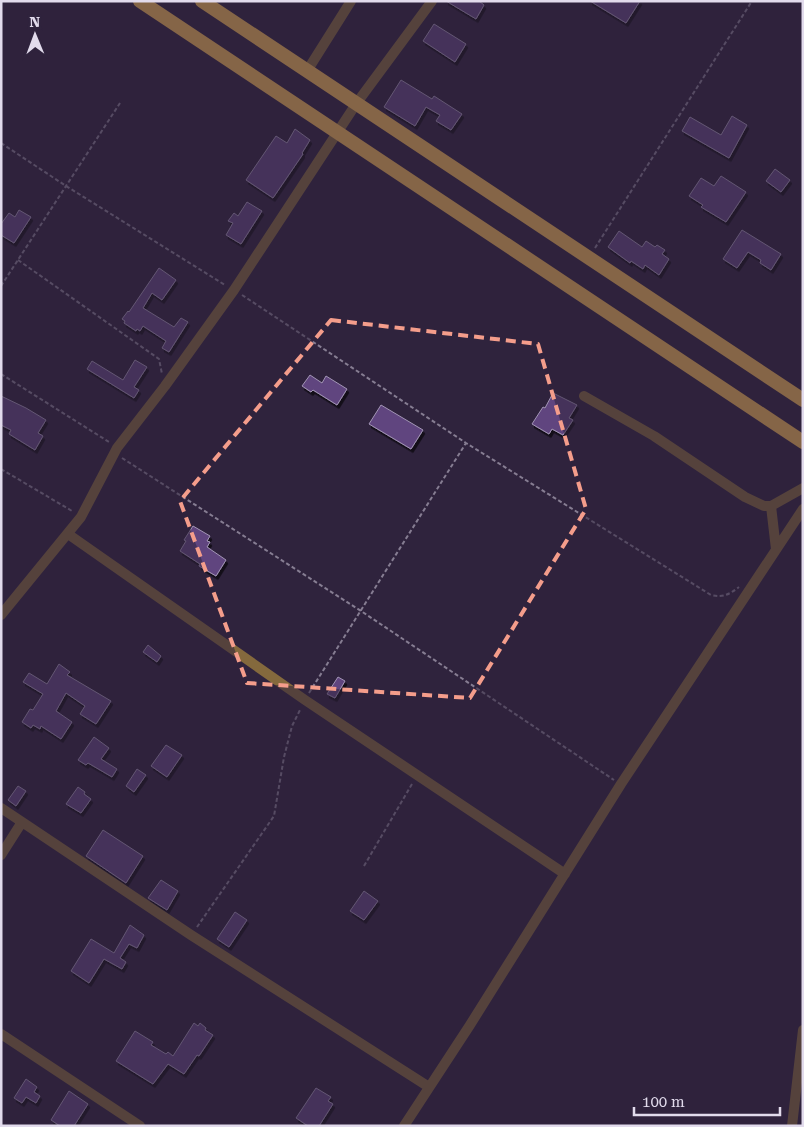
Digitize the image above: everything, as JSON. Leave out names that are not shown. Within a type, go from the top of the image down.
[{"type":"highway","points":[[140,1],[803,442]]},
{"type":"highway","points":[[202,1],[803,400]]},
{"type":"street","points":[[307,71],[352,1]]},
{"type":"street","points":[[1,615],[81,517],[117,448],[234,290],[356,104],[432,1]]},
{"type":"street","points":[[584,396],[654,436],[744,497],[764,506],[771,506],[803,488]]},
{"type":"street","points":[[771,506],[776,549]]},
{"type":"street","points":[[404,1126],[621,784],[803,509]]},
{"type":"street","points":[[68,534],[305,700],[565,874]]},
{"type":"street","points":[[1,808],[192,935],[429,1087]]},
{"type":"street","points":[[1,854],[22,822]]},
{"type":"street","points":[[792,1126],[803,1030]]},
{"type":"street","points":[[1,1034],[140,1126]]},
{"type":"path","points":[[589,258],[752,1]]},
{"type":"path","points":[[1,286],[120,103]]},
{"type":"path","points":[[1,143],[66,186],[234,290],[466,443],[712,595],[718,597],[730,594],[744,583]]},
{"type":"path","points":[[18,260],[159,359],[164,386]]},
{"type":"path","points":[[1,374],[117,448],[118,456],[361,611],[621,784]]},
{"type":"path","points":[[192,935],[274,816],[284,757],[292,726],[305,700],[466,443]]},
{"type":"path","points":[[1,469],[81,517]]},
{"type":"path","points":[[364,866],[417,775]]},
{"type":"highlighted area","points":[[331,320],[538,344],[586,509],[470,698],[247,683],[180,501]]},
{"type":"building","points":[[446,1],[479,1],[484,5],[476,19]]},
{"type":"building","points":[[590,1],[640,1],[626,23]]},
{"type":"building","points":[[434,24],[466,44],[455,62],[423,41]]},
{"type":"building","points":[[401,80],[432,99],[434,96],[462,114],[451,130],[436,121],[440,115],[426,107],[415,126],[384,107]]},
{"type":"building","points":[[732,116],[747,125],[729,158],[682,131],[690,117],[721,135]]},
{"type":"building","points":[[295,129],[310,140],[303,154],[273,198],[246,180],[276,136],[287,143]]},
{"type":"building","points":[[775,169],[790,180],[781,192],[766,181]]},
{"type":"building","points":[[721,176],[746,192],[726,222],[701,207],[703,205],[689,196],[701,178],[714,186]]},
{"type":"building","points":[[247,202],[262,211],[241,244],[226,235],[233,223],[228,221],[234,213],[238,216]]},
{"type":"building","points":[[19,210],[31,217],[14,243],[1,235],[1,224],[9,213],[15,217]]},
{"type":"building","points":[[742,230],[781,254],[771,270],[760,263],[761,260],[748,252],[737,268],[723,259]]},
{"type":"building","points":[[619,231],[642,247],[646,241],[655,247],[657,245],[665,250],[662,254],[669,259],[659,275],[645,265],[643,269],[631,261],[630,263],[608,247]]},
{"type":"building","points":[[159,268],[176,280],[162,300],[152,293],[143,308],[174,327],[181,318],[188,322],[169,352],[162,348],[166,341],[143,326],[140,331],[137,329],[136,331],[124,323],[125,321],[122,319],[129,312]]},
{"type":"building","points":[[135,360],[147,367],[134,387],[139,390],[134,398],[87,369],[92,361],[123,380]]},
{"type":"building","points":[[310,375],[322,383],[326,376],[347,389],[337,405],[313,390],[311,392],[302,386]]},
{"type":"building","points":[[553,393],[577,405],[569,418],[573,420],[563,435],[552,429],[549,434],[532,424],[543,407],[545,408]]},
{"type":"building","points":[[1,396],[46,420],[38,433],[43,436],[35,450],[9,434],[11,430],[1,425]]},
{"type":"building","points":[[381,405],[423,430],[411,449],[369,424]]},
{"type":"building","points":[[193,526],[210,536],[207,541],[210,542],[207,547],[226,560],[216,576],[180,551],[186,541],[184,540]]},
{"type":"building","points":[[148,645],[161,656],[157,662],[143,652]]},
{"type":"building","points":[[59,664],[70,672],[67,675],[111,701],[96,724],[80,714],[85,706],[66,693],[56,711],[72,722],[61,739],[41,726],[40,729],[33,725],[31,728],[22,722],[30,709],[33,710],[43,694],[23,682],[29,673],[47,684]]},
{"type":"building","points":[[338,677],[345,681],[335,698],[327,694]]},
{"type":"building","points":[[94,737],[109,748],[101,759],[117,769],[112,777],[88,763],[86,765],[78,760]]},
{"type":"building","points":[[166,745],[182,755],[167,777],[151,766]]},
{"type":"building","points":[[137,769],[146,775],[134,792],[126,786]]},
{"type":"building","points":[[18,786],[26,791],[16,806],[8,800]]},
{"type":"building","points":[[78,787],[91,799],[81,813],[66,804]]},
{"type":"building","points":[[103,830],[143,856],[126,883],[86,856]]},
{"type":"building","points":[[161,880],[178,891],[167,910],[148,898]]},
{"type":"building","points":[[364,891],[378,901],[364,920],[350,911]]},
{"type":"building","points":[[235,912],[247,920],[229,947],[217,939]]},
{"type":"building","points":[[130,925],[144,935],[137,948],[129,944],[120,958],[126,962],[122,969],[104,959],[89,983],[71,971],[91,939],[114,953]]},
{"type":"building","points":[[194,1023],[198,1026],[200,1023],[206,1028],[205,1030],[213,1035],[184,1074],[168,1064],[153,1084],[116,1061],[135,1031],[153,1042],[151,1045],[173,1056]]},
{"type":"building","points":[[26,1079],[37,1087],[34,1092],[40,1096],[36,1103],[26,1097],[22,1103],[14,1098]]},
{"type":"building","points":[[316,1088],[331,1097],[328,1101],[333,1104],[319,1126],[308,1126],[296,1118]]},
{"type":"building","points":[[69,1091],[88,1104],[74,1126],[60,1126],[51,1120]]}]
